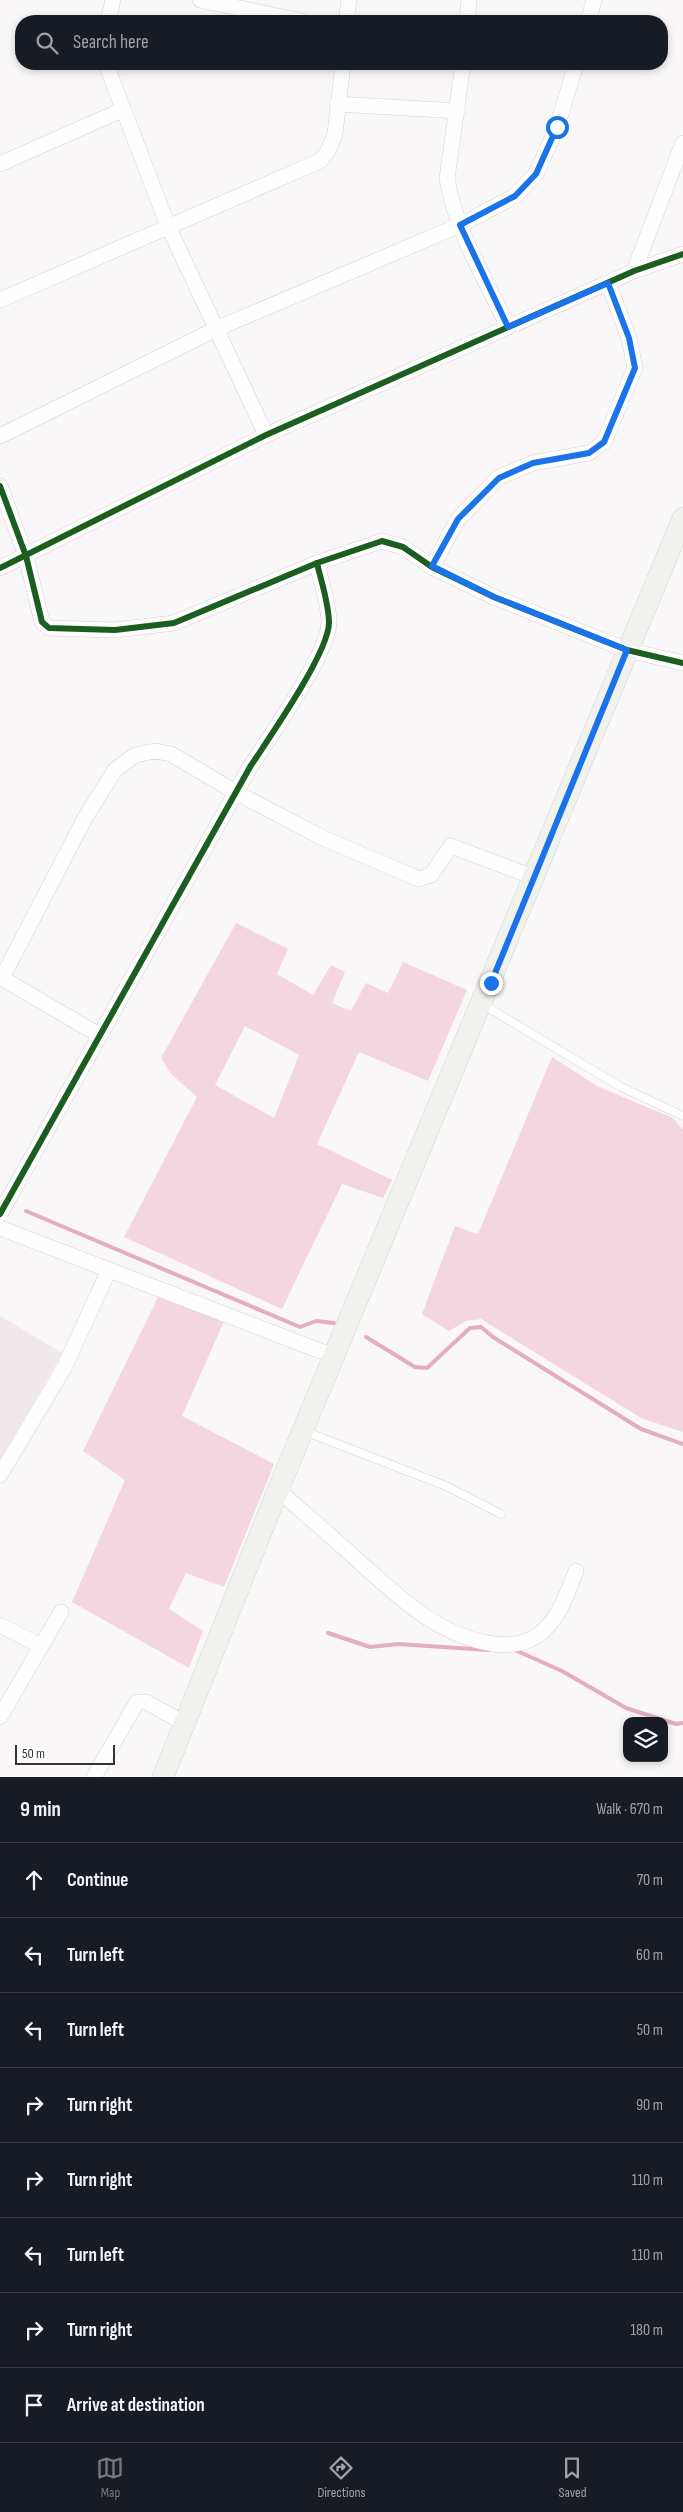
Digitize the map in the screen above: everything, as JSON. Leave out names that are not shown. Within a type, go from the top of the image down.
[{"type":"main road","points":[[163,1777],[278,1490],[336,1357],[683,518]]},
{"type":"street","points":[[109,15],[113,0]]},
{"type":"street","points":[[200,0],[273,15]]},
{"type":"street","points":[[347,15],[349,0]]},
{"type":"street","points":[[468,15],[469,0]]},
{"type":"street","points":[[590,15],[594,0]]},
{"type":"street","points":[[108,70],[168,226],[266,435]]},
{"type":"street","points":[[0,300],[320,161],[328,151],[335,134],[342,70]]},
{"type":"street","points":[[462,70],[447,178],[460,225],[508,327]]},
{"type":"street","points":[[0,436],[216,329],[460,225],[515,196],[536,174],[557,127],[574,70]]},
{"type":"street","points":[[337,104],[458,111]]},
{"type":"street","points":[[0,164],[122,110]]},
{"type":"street","points":[[634,271],[683,143]]},
{"type":"street","points":[[0,568],[266,435],[634,271],[683,254]]},
{"type":"street","points":[[432,566],[458,519],[499,478],[533,463],[589,453],[604,442],[635,368],[629,338],[608,283]]},
{"type":"street","points":[[0,486],[26,556],[45,626],[49,628],[105,630],[174,623],[317,563],[382,541],[403,547],[432,566],[494,597],[627,650],[683,663]]},
{"type":"street","points":[[0,1214],[99,1035],[237,793],[250,766],[282,718],[327,636],[329,621],[317,563]]},
{"type":"street","points":[[99,1035],[1,977],[85,818],[115,770],[135,755],[155,751],[172,754],[237,793],[323,838],[419,879],[426,879],[431,875],[451,846],[533,877]]},
{"type":"street","points":[[0,1228],[336,1357]]},
{"type":"street","points":[[0,1475],[64,1368],[109,1270]]},
{"type":"street","points":[[278,1490],[417,1612],[453,1633],[477,1641],[504,1645],[518,1644],[531,1639],[546,1629],[559,1612],[576,1572]]},
{"type":"street","points":[[0,1717],[61,1612]]},
{"type":"street","points":[[0,1625],[41,1646]]},
{"type":"street","points":[[94,1777],[137,1702],[146,1702],[184,1723]]},
{"type":"lane","points":[[482,1004],[621,1087],[683,1116]]},
{"type":"lane","points":[[304,1431],[446,1486],[501,1514]]},
{"type":"shaded area","points":[[236,923],[288,949],[277,974],[313,995],[331,965],[345,972],[332,1003],[351,1011],[366,983],[388,993],[403,962],[467,990],[428,1081],[359,1052],[317,1144],[392,1180],[383,1198],[342,1184],[282,1309],[124,1237],[197,1097],[171,1074],[161,1058]],"holes":[[[245,1026],[299,1055],[274,1118],[215,1085]]]},
{"type":"shaded area","points":[[552,1057],[597,1086],[673,1118],[683,1130],[683,1432],[641,1418],[481,1319],[466,1321],[449,1331],[422,1314],[455,1226],[478,1234]]},
{"type":"shaded area","points":[[161,1291],[226,1317],[182,1416],[274,1464],[224,1587],[186,1573],[169,1609],[203,1631],[189,1668],[72,1602],[125,1480],[83,1451]]},
{"type":"shaded area","points":[[0,1316],[62,1353],[0,1460]]},
{"type":"waterway","points":[[26,1211],[300,1327],[316,1321],[334,1323]]},
{"type":"waterway","points":[[366,1337],[415,1367],[427,1368],[470,1328],[481,1327],[493,1337],[641,1429],[683,1444]]},
{"type":"waterway","points":[[328,1633],[370,1647],[398,1644],[488,1650]]},
{"type":"waterway","points":[[515,1650],[562,1671],[626,1708],[676,1724],[683,1723]]},
{"type":"cycle path","points":[[0,568],[266,435],[634,271],[683,254]]},
{"type":"cycle path","points":[[0,486],[26,556],[42,622],[49,628],[115,630],[174,623],[317,563],[382,541],[403,547],[432,567],[494,597],[627,650],[683,663]]},
{"type":"cycle path","points":[[0,1214],[250,767],[309,675],[326,637],[329,623],[326,600],[317,563]]},
{"type":"route","points":[[491,983],[627,650],[494,597],[432,566],[458,519],[499,478],[533,463],[589,453],[604,442],[627,392],[635,368],[629,338],[608,283],[508,327],[460,225],[515,196],[536,174],[557,127]]}]
